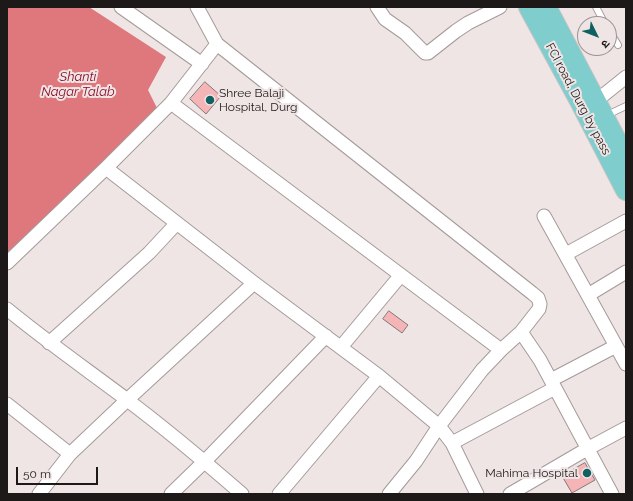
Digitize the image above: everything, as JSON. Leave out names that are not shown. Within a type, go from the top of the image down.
[{"type":"main road","name":"FCI road, Durg by pass","points":[[529,7],[597,114],[623,160],[626,190]]},
{"type":"main road","name":"FCI road, Durg by pass","points":[[546,7],[597,114]]},
{"type":"street","points":[[122,7],[202,64]]},
{"type":"street","points":[[197,7],[217,44],[538,298],[540,304],[539,309],[521,332],[482,370],[439,426],[416,461],[389,494]]},
{"type":"street","points":[[377,7],[385,19],[405,33],[424,53],[428,53],[468,23],[500,7]]},
{"type":"street","points":[[7,263],[171,103],[217,44]]},
{"type":"street","points":[[597,114],[626,77]]},
{"type":"street","points":[[171,103],[501,350]]},
{"type":"street","points":[[106,168],[254,283],[379,376],[439,426],[452,444],[477,494]]},
{"type":"street","points":[[544,216],[626,364]]},
{"type":"street","points":[[566,254],[626,221]]},
{"type":"street","points":[[49,343],[149,253],[177,223]]},
{"type":"street","points":[[588,295],[626,272]]},
{"type":"street","points":[[341,347],[401,275]]},
{"type":"street","points":[[39,494],[70,454],[254,283]]},
{"type":"street","points":[[7,309],[49,343],[127,400],[205,461],[242,494]]},
{"type":"street","points":[[521,332],[540,360],[612,494]]},
{"type":"street","points":[[171,494],[326,336]]},
{"type":"street","points":[[452,444],[616,346]]},
{"type":"street","points":[[279,494],[379,376]]},
{"type":"street","points":[[7,404],[70,454]]},
{"type":"street","points":[[510,494],[530,489],[587,449],[626,428]]},
{"type":"lane","points":[[596,7],[601,16]]},
{"type":"lane","points":[[597,114],[626,106]]},
{"type":"water","name":"Shanti Nagar Talab","points":[[7,7],[89,7],[166,57],[148,90],[157,108],[7,258]]},
{"type":"building","points":[[205,82],[221,96],[206,114],[190,99]]},
{"type":"building","points":[[389,311],[408,325],[402,333],[383,319]]},
{"type":"building","points":[[585,463],[595,480],[572,493],[562,476]]},
{"type":"place","name":"Shree Balaji Hospital, Durg","points":[[210,100]]},
{"type":"place","name":"Mahima Hospital","points":[[587,473]]}]
